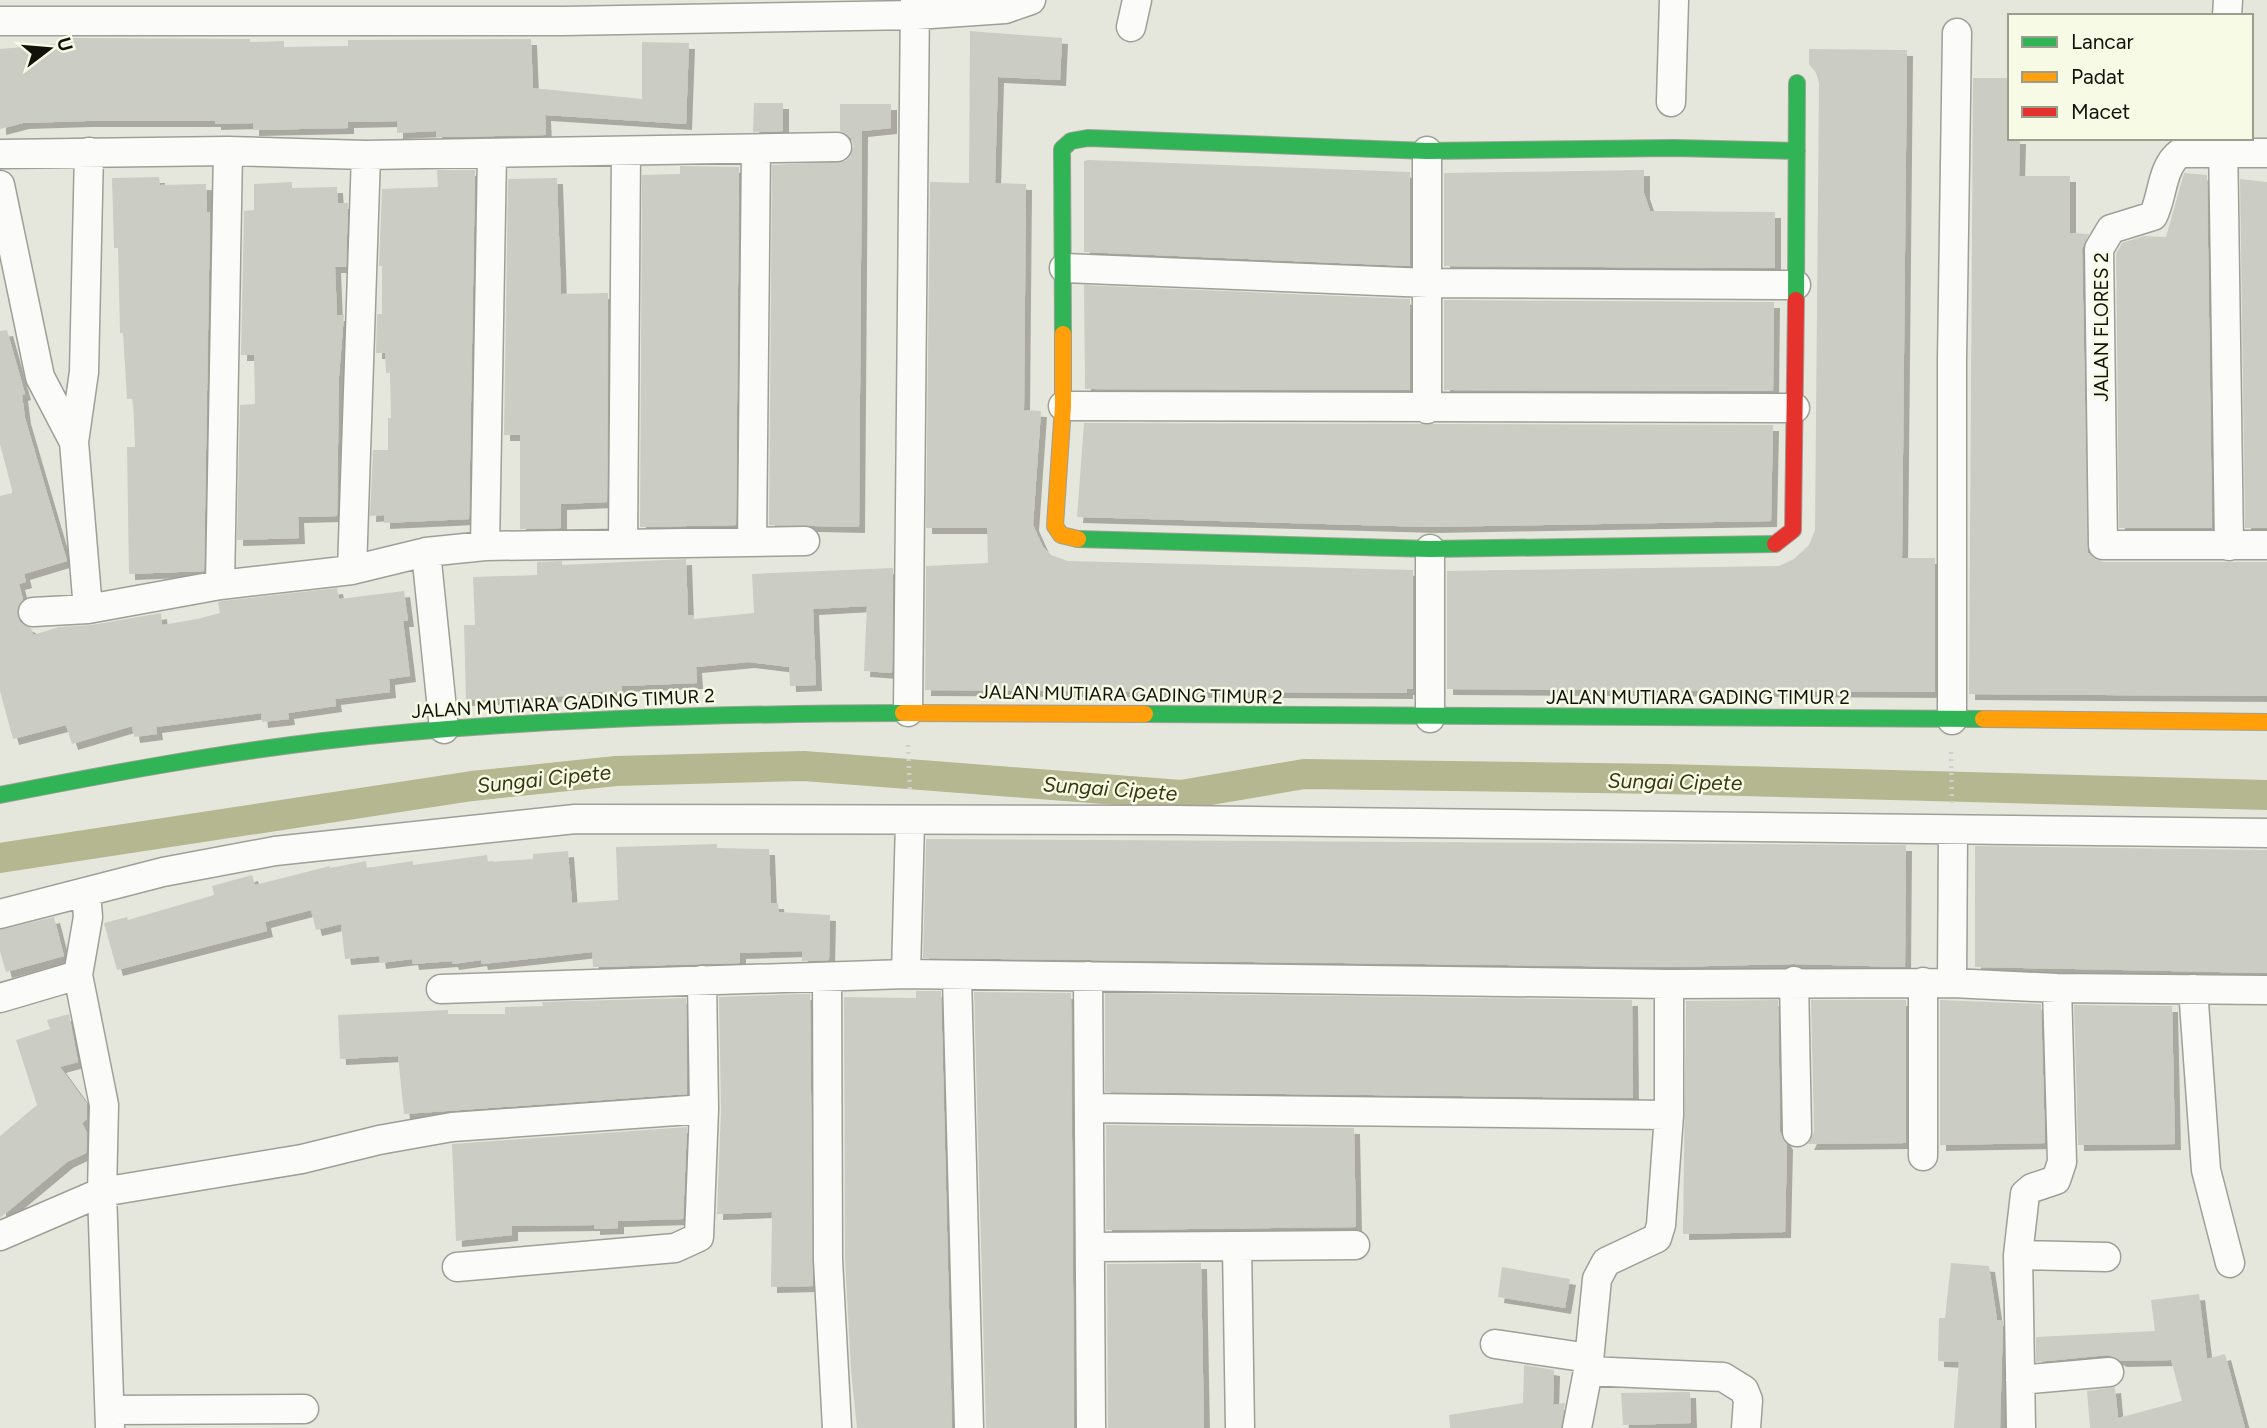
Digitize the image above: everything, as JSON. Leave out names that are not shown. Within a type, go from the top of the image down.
[{"type":"street","points":[[0,21],[74,10],[1005,9],[1031,0]]},
{"type":"street","points":[[1671,102],[1674,0]]},
{"type":"street","points":[[908,712],[916,8]]},
{"type":"street","points":[[1952,729],[1952,360],[1957,33]]},
{"type":"street","points":[[1797,83],[1797,151],[1795,408],[1793,530],[1779,544],[1430,550],[1069,539],[1061,535],[1055,526],[1063,407],[1062,149],[1071,141],[1088,138],[1427,151],[1674,148],[1797,151]]},
{"type":"street","points":[[2267,153],[2223,146],[2230,546],[2267,545]]},
{"type":"street","name":"JALAN FLORES 2","points":[[2223,146],[2180,153],[2172,159],[2161,202],[2153,216],[2112,229],[2099,249],[2103,545],[2230,546]]},
{"type":"street","points":[[0,154],[228,151],[366,155],[837,147]]},
{"type":"street","points":[[752,542],[756,149]]},
{"type":"street","points":[[220,585],[228,151]]},
{"type":"street","points":[[623,544],[626,151]]},
{"type":"street","points":[[1427,151],[1427,409]]},
{"type":"street","points":[[88,609],[74,442],[84,372],[89,152]]},
{"type":"street","points":[[485,546],[492,153]]},
{"type":"street","points":[[352,570],[366,155]]},
{"type":"street","points":[[0,185],[40,377],[74,442]]},
{"type":"street","points":[[1064,268],[1428,283],[1796,285]]},
{"type":"street","points":[[1063,407],[1795,408]]},
{"type":"street","points":[[33,612],[88,609],[220,585],[352,570],[426,552],[485,546],[806,541]]},
{"type":"street","points":[[1430,550],[1430,719]]},
{"type":"street","points":[[426,552],[444,729]]},
{"type":"street","name":"JALAN MUTIARA GADING TIMUR 2","points":[[1,790],[227,753],[444,729],[626,717],[908,712],[1430,719],[1689,716],[1952,729],[2267,722]]},
{"type":"street","points":[[906,974],[910,810]]},
{"type":"street","points":[[0,914],[163,872],[275,851],[575,819],[910,810],[1407,822],[1952,819],[2267,833]]},
{"type":"street","points":[[1952,819],[1952,983]]},
{"type":"street","points":[[86,892],[88,917],[78,975],[104,1105],[102,1192],[110,1419],[304,1409]]},
{"type":"street","points":[[441,989],[906,974],[957,977],[1088,976],[1669,984],[1923,982],[2057,988],[2267,990]]},
{"type":"street","points":[[0,998],[78,975]]},
{"type":"street","points":[[1088,976],[1091,1428]]},
{"type":"street","points":[[957,977],[969,1428]]},
{"type":"street","points":[[827,978],[828,1260],[837,1428]]},
{"type":"street","points":[[457,1267],[675,1248],[696,1241],[701,1227],[704,1108],[702,980]]},
{"type":"street","points":[[1794,982],[1797,1132]]},
{"type":"street","points":[[1923,982],[1923,1156]]},
{"type":"street","points":[[1577,1428],[1589,1365],[1597,1279],[1602,1267],[1614,1256],[1657,1238],[1661,1225],[1669,1115],[1669,984]]},
{"type":"street","points":[[2021,1428],[2018,1255],[2025,1194],[2032,1188],[2056,1180],[2062,1162],[2057,988]]},
{"type":"street","points":[[2193,989],[2206,1170],[2230,1263]]},
{"type":"street","points":[[0,1236],[102,1192],[289,1162],[379,1140],[452,1127],[704,1108]]},
{"type":"street","points":[[1089,1108],[1669,1115]]},
{"type":"street","points":[[1090,1247],[1355,1245]]},
{"type":"street","points":[[1237,1246],[1240,1428]]},
{"type":"street","points":[[2018,1255],[2106,1257]]},
{"type":"street","points":[[1495,1344],[1589,1365],[1723,1377],[1744,1390],[1748,1400],[1746,1428]]},
{"type":"street","points":[[2020,1380],[2109,1372]]},
{"type":"path","points":[[1952,729],[1952,819]]},
{"type":"path","points":[[908,743],[910,810]]},
{"type":"building","points":[[970,31],[1062,38],[1060,80],[998,77],[995,183],[1026,184],[1024,410],[1041,411],[1033,525],[1043,547],[1051,555],[1068,561],[1413,570],[1413,689],[1407,689],[1407,693],[925,690],[926,566],[988,563],[987,528],[926,528],[930,182],[969,183]]},
{"type":"building","points":[[58,38],[250,39],[250,42],[284,41],[284,47],[348,46],[348,40],[531,39],[533,88],[642,99],[642,42],[689,43],[686,124],[545,115],[546,135],[436,137],[436,131],[397,133],[397,121],[348,122],[348,128],[253,130],[253,123],[86,121],[23,123],[0,129],[0,49],[58,44]]},
{"type":"building","points":[[1809,49],[1907,50],[1902,558],[1935,558],[1935,692],[1447,689],[1447,571],[1779,566],[1794,559],[1809,545],[1815,530],[1819,83],[1809,64]]},
{"type":"building","points":[[1973,78],[2008,78],[2008,140],[2020,140],[2019,176],[2070,176],[2070,233],[2089,234],[2082,249],[2088,553],[2103,562],[2267,562],[2267,696],[1969,694]]},
{"type":"building","points":[[754,103],[783,103],[783,131],[753,132]]},
{"type":"building","points":[[840,104],[891,104],[891,128],[862,131],[859,527],[769,525],[772,165],[846,161],[854,146],[851,138],[840,131]]},
{"type":"building","points":[[1084,161],[1410,172],[1410,266],[1084,252]]},
{"type":"building","points":[[680,166],[739,167],[736,525],[640,527],[642,175],[680,174]]},
{"type":"building","points":[[437,170],[475,170],[469,519],[384,523],[384,515],[370,516],[373,450],[388,450],[388,418],[391,418],[390,373],[386,373],[385,353],[376,353],[377,314],[382,314],[382,266],[379,266],[382,189],[438,187]]},
{"type":"building","points":[[1644,170],[1644,193],[1650,211],[1775,212],[1775,268],[1444,266],[1444,173]]},
{"type":"building","points":[[2184,173],[2207,175],[2212,528],[2119,528],[2116,254],[2122,243],[2144,236],[2166,237]]},
{"type":"building","points":[[159,177],[160,185],[206,184],[207,212],[210,212],[204,571],[129,574],[127,447],[135,447],[133,399],[127,399],[123,333],[120,333],[118,248],[114,248],[112,178]]},
{"type":"building","points":[[557,178],[561,294],[608,293],[607,502],[561,504],[561,528],[520,529],[520,435],[504,435],[508,179]]},
{"type":"building","points":[[2240,179],[2267,182],[2267,528],[2245,528]]},
{"type":"building","points":[[292,182],[292,188],[337,187],[338,203],[348,203],[346,267],[335,267],[337,315],[344,315],[339,376],[337,516],[298,517],[299,538],[237,540],[240,405],[255,404],[254,355],[241,355],[244,211],[254,210],[254,184]]},
{"type":"building","points":[[1084,285],[1410,299],[1410,390],[1085,389]]},
{"type":"building","points":[[1444,300],[1774,302],[1773,391],[1444,390]]},
{"type":"building","points":[[7,330],[25,394],[22,395],[25,418],[67,561],[24,574],[26,582],[19,584],[23,599],[17,614],[20,622],[31,628],[33,635],[59,627],[91,625],[161,613],[162,625],[197,619],[220,613],[218,602],[222,601],[337,588],[339,599],[404,591],[408,621],[403,621],[410,676],[389,679],[390,692],[335,699],[336,706],[288,713],[289,719],[262,722],[261,713],[156,727],[157,734],[134,737],[132,726],[72,744],[66,725],[13,739],[0,691],[0,496],[12,493],[0,444],[0,331]]},
{"type":"building","points":[[1084,423],[1773,425],[1771,521],[1430,527],[1077,517]]},
{"type":"building","points":[[686,559],[688,615],[694,615],[694,619],[754,613],[752,574],[893,568],[892,673],[864,671],[867,606],[813,609],[816,685],[790,686],[789,667],[749,662],[696,667],[697,683],[622,686],[622,691],[589,692],[589,695],[466,700],[464,625],[475,625],[473,577],[537,575],[537,562],[562,561],[562,565]]},
{"type":"building","points":[[926,839],[1906,845],[1905,967],[1794,964],[1669,967],[923,958]]},
{"type":"building","points":[[717,844],[717,848],[769,849],[771,903],[778,903],[779,912],[830,915],[829,960],[802,961],[802,951],[740,953],[740,963],[593,967],[592,952],[482,964],[481,960],[453,964],[452,961],[413,964],[412,959],[380,963],[379,956],[345,959],[341,924],[316,930],[311,910],[265,922],[267,931],[117,970],[104,923],[127,917],[128,920],[214,895],[212,886],[252,875],[255,885],[330,866],[366,861],[367,868],[487,855],[488,862],[533,859],[533,854],[568,851],[572,903],[618,900],[616,847]]},
{"type":"building","points":[[1975,846],[2267,850],[2267,973],[1975,967]]},
{"type":"building","points":[[54,917],[64,956],[6,972],[0,951],[0,930]]},
{"type":"building","points":[[916,991],[941,991],[952,1428],[857,1428],[845,1260],[844,997],[916,998]]},
{"type":"building","points":[[974,992],[1071,993],[1074,1428],[986,1428]]},
{"type":"building","points":[[1105,993],[1632,1000],[1633,1098],[1105,1092]]},
{"type":"building","points":[[810,994],[813,1286],[771,1287],[772,1212],[717,1214],[721,1110],[719,997]]},
{"type":"building","points":[[686,998],[687,1094],[404,1114],[398,1056],[340,1059],[338,1015],[448,1010],[448,1014],[505,1014],[505,1007],[543,1006],[542,1002]]},
{"type":"building","points":[[1778,1000],[1780,1132],[1787,1144],[1785,1232],[1683,1234],[1686,1001]]},
{"type":"building","points":[[1811,1000],[1906,1000],[1906,1143],[1808,1144],[1814,1132]]},
{"type":"building","points":[[1940,1000],[2041,1004],[2045,1143],[1940,1145]]},
{"type":"building","points":[[2074,1005],[2172,1006],[2175,1144],[2078,1145]]},
{"type":"building","points":[[69,1014],[78,1062],[60,1067],[87,1104],[87,1119],[82,1123],[87,1133],[86,1153],[67,1162],[0,1218],[0,1136],[37,1105],[16,1040],[50,1029],[47,1020]]},
{"type":"building","points":[[1106,1125],[1354,1128],[1356,1227],[1106,1230]]},
{"type":"building","points":[[687,1127],[683,1219],[618,1221],[618,1228],[594,1229],[594,1225],[512,1226],[512,1235],[456,1241],[452,1144]]},
{"type":"building","points":[[1201,1263],[1204,1428],[1108,1428],[1107,1264]]},
{"type":"building","points":[[1951,1263],[1989,1266],[1997,1320],[2003,1321],[2000,1428],[1954,1428],[1959,1362],[1938,1361],[1939,1318],[1945,1318]]},
{"type":"building","points":[[1502,1267],[1570,1279],[1565,1308],[1498,1297]]},
{"type":"building","points":[[2199,1294],[2207,1359],[2225,1354],[2245,1428],[2090,1428],[2087,1391],[2115,1387],[2118,1418],[2182,1401],[2171,1360],[2121,1361],[2108,1355],[2036,1362],[2036,1337],[2155,1331],[2151,1300]]},
{"type":"building","points":[[1524,1365],[1554,1370],[1553,1405],[1565,1403],[1561,1428],[1450,1428],[1449,1415],[1523,1403]]},
{"type":"building","points":[[1690,1392],[1691,1423],[1623,1425],[1621,1393]]},
{"type":"waterway","name":"Sungai Cipete","points":[[0,858],[472,786],[616,771],[804,766],[1181,795],[1304,774],[1665,779],[2267,795]]},
{"type":"traffic: fast","points":[[1796,300],[1797,83]]},
{"type":"traffic: fast","points":[[1063,334],[1062,149],[1071,141],[1088,138],[1427,151],[1674,148],[1797,151]]},
{"type":"traffic: fast","points":[[1078,539],[1430,549],[1775,544]]},
{"type":"traffic: fast","points":[[0,795],[120,772],[282,746],[467,727],[613,719],[903,713]]},
{"type":"traffic: fast","points":[[1145,714],[1983,719]]},
{"type":"traffic: slow","points":[[1063,334],[1063,406],[1055,526],[1061,535],[1078,539]]},
{"type":"traffic: slow","points":[[903,713],[1145,714]]},
{"type":"traffic: slow","points":[[1983,719],[2267,722]]},
{"type":"traffic: jam","points":[[1775,544],[1793,530],[1796,300]]}]
